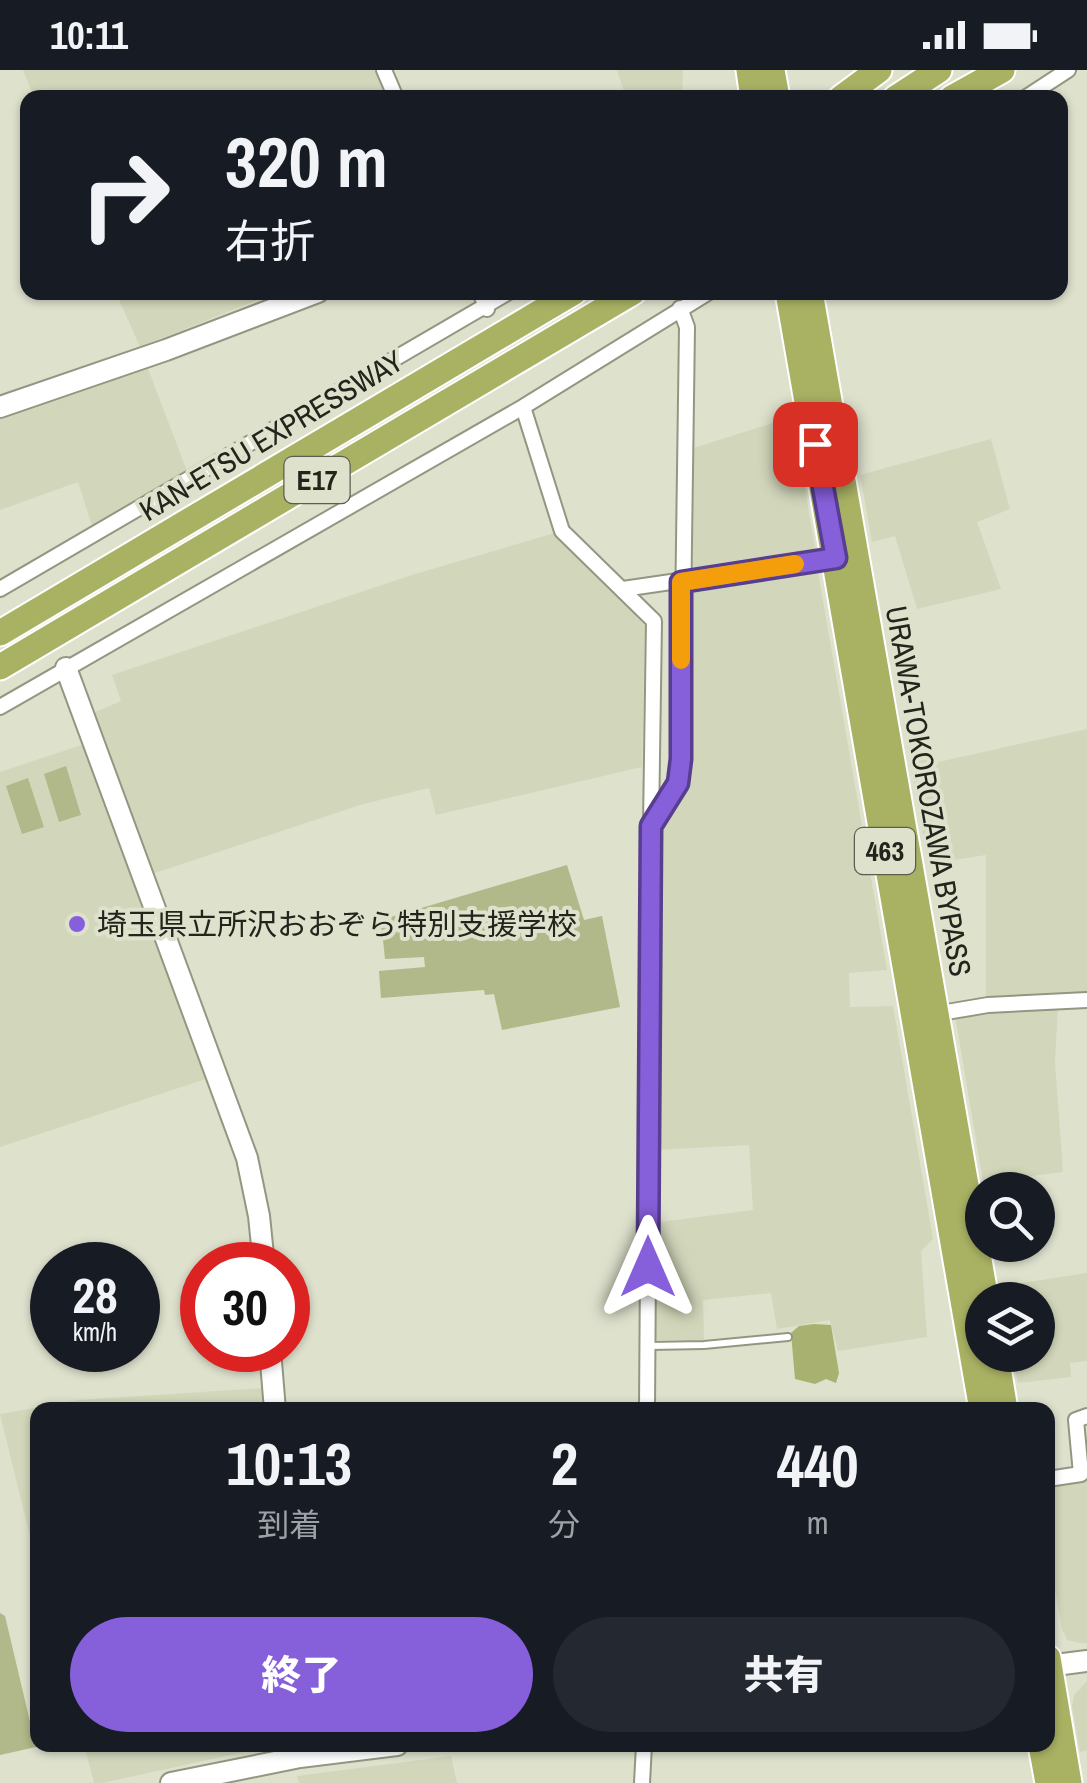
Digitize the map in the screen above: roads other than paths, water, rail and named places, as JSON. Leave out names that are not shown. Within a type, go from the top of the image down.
[{"type":"highway","points":[[749,70],[766,89]]},
{"type":"highway","points":[[851,90],[879,70]]},
{"type":"highway","points":[[908,90],[939,70]]},
{"type":"highway","points":[[961,90],[990,70]]},
{"type":"highway","points":[[965,90],[1002,70]]},
{"type":"highway","points":[[492,342],[551,300]]},
{"type":"highway","name":"KAN-ETSU EXPRESSWAY","points":[[0,632],[561,300]]},
{"type":"highway","name":"KAN-ETSU EXPRESSWAY","points":[[0,667],[619,300]]},
{"type":"highway","name":"URAWA-TOKOROZAWA BYPASS","points":[[789,300],[981,1402]]},
{"type":"highway","name":"URAWA-TOKOROZAWA BYPASS","points":[[811,300],[983,1282]]},
{"type":"highway","points":[[999,1372],[1004,1402]]},
{"type":"highway","points":[[1055,1703],[1070,1783]]},
{"type":"highway","points":[[1041,1752],[1048,1783]]},
{"type":"street","points":[[1037,90],[1068,70]]},
{"type":"street","points":[[0,406],[166,350],[297,300]]},
{"type":"street","points":[[484,300],[487,308]]},
{"type":"street","points":[[0,590],[498,300]]},
{"type":"street","points":[[0,706],[523,407],[694,300]]},
{"type":"street","points":[[651,826],[678,783],[681,759],[687,327],[680,308]]},
{"type":"street","points":[[523,407],[562,530],[654,621],[647,1402]]},
{"type":"street","points":[[624,589],[836,558]]},
{"type":"street","points":[[66,668],[248,1158],[262,1242]]},
{"type":"street","points":[[935,1014],[988,1005],[1087,1000]]},
{"type":"street","points":[[271,1372],[273,1402]]},
{"type":"street","points":[[1055,1478],[1081,1474],[1076,1420],[1087,1416]]},
{"type":"street","points":[[1055,1665],[1087,1661]]},
{"type":"street","points":[[171,1783],[295,1752]]},
{"type":"street","points":[[642,1783],[644,1752]]},
{"type":"lane","points":[[648,1346],[788,1338]]},
{"type":"place","name":"埼玉県立所沢おおぞら特別支援学校","points":[[77,924]]}]
